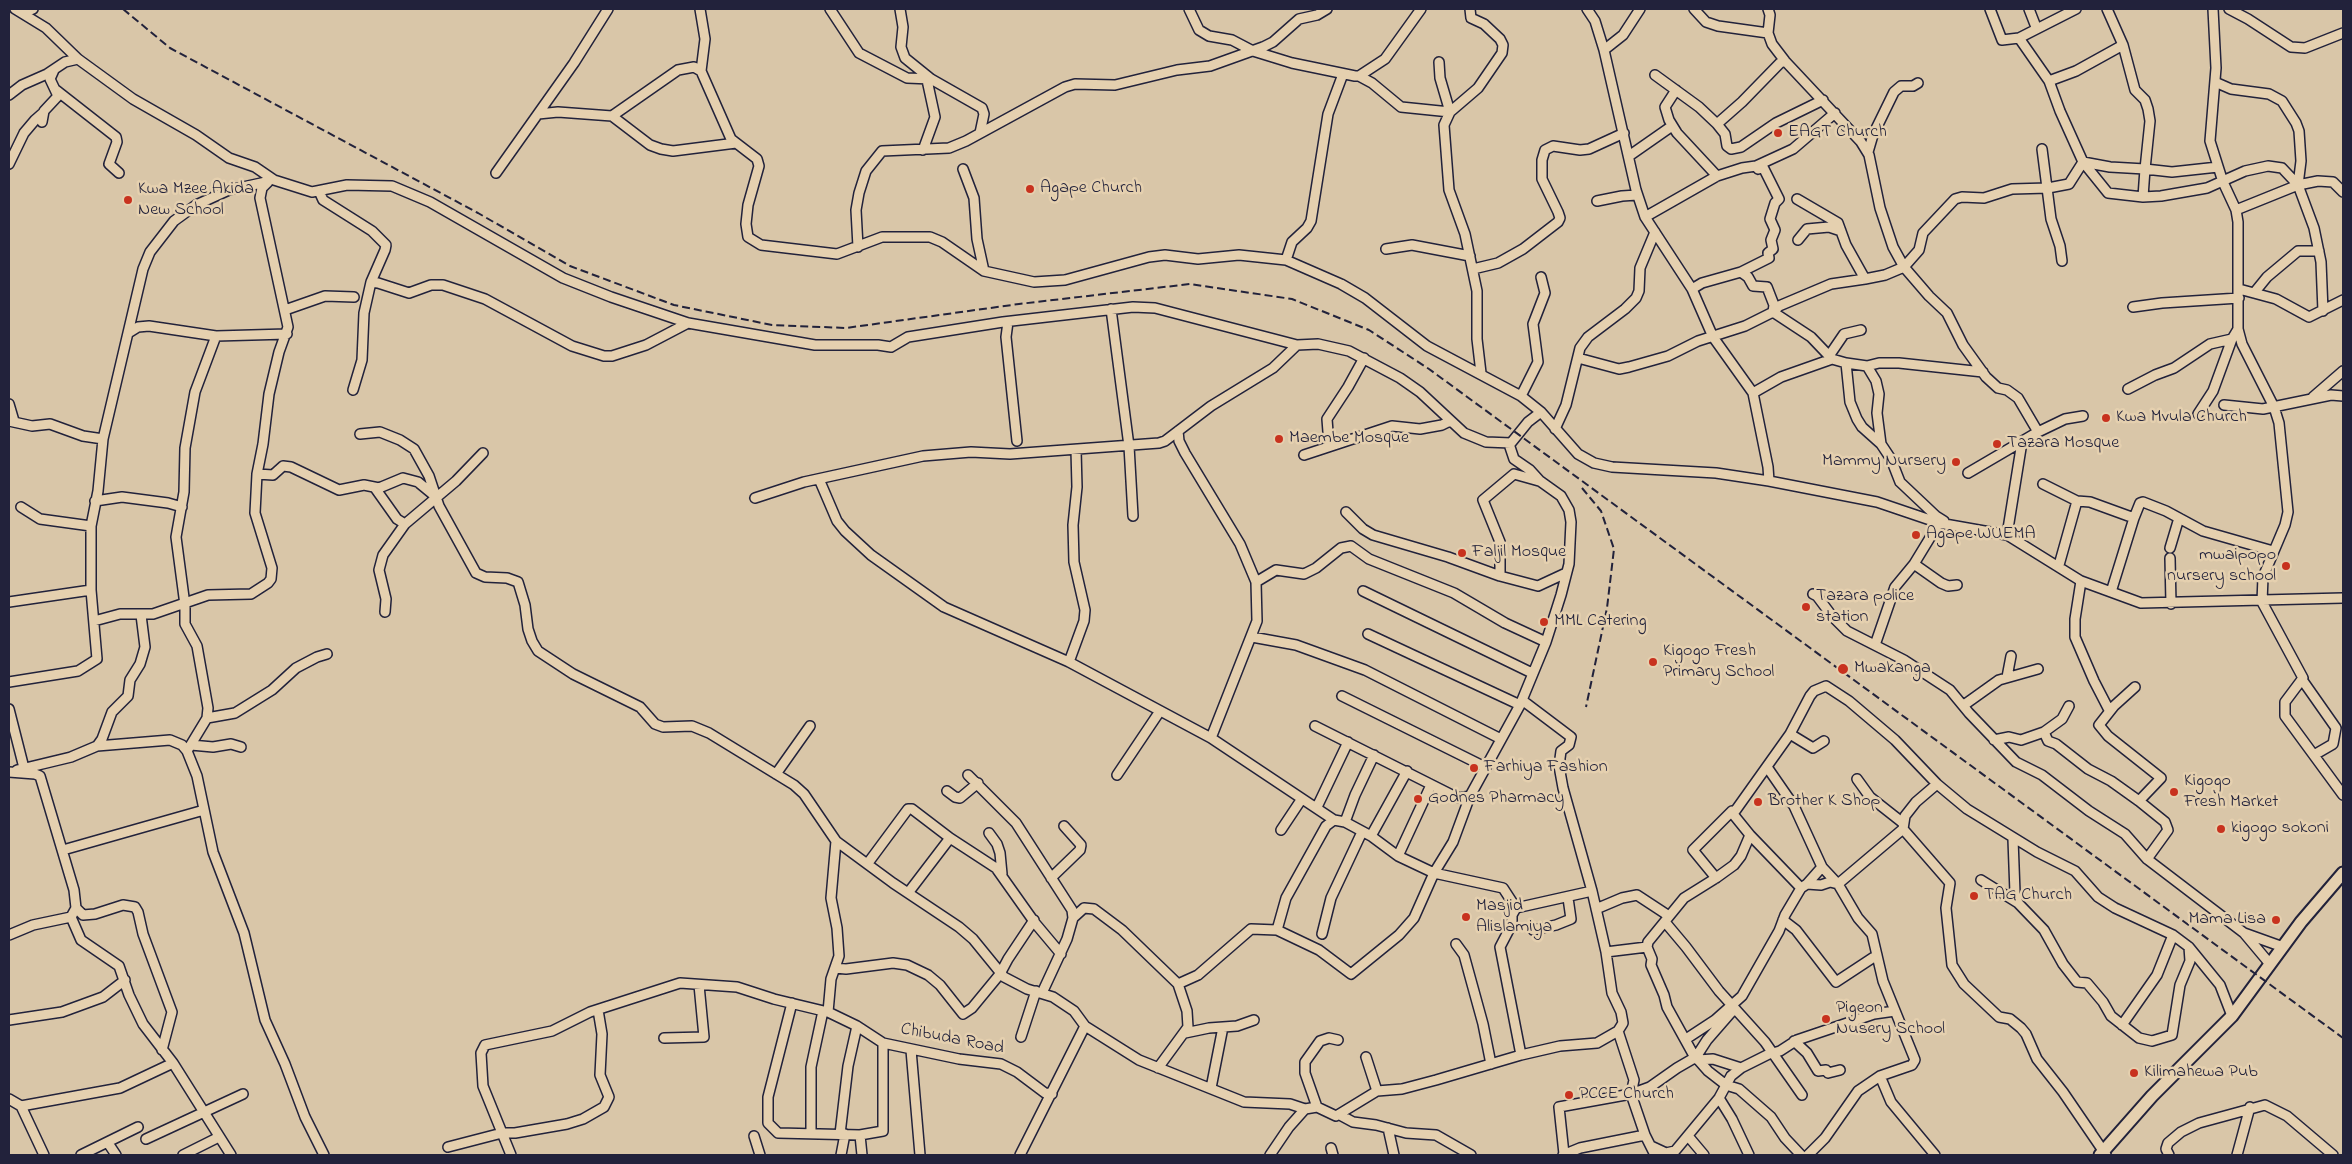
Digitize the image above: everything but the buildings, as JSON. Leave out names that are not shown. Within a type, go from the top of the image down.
[{"type":"main road","points":[[2103,1154],[2152,1096],[2232,1016],[2301,922],[2343,873]]},
{"type":"street","points":[[15,9],[46,28],[78,59],[133,99],[196,135],[229,158],[255,167],[270,181],[306,191],[319,191],[347,185],[392,186],[430,202],[563,278],[611,297],[688,323],[815,345],[878,344],[891,347],[908,338],[1008,322],[1111,309],[1155,308],[1297,345],[1318,344],[1338,347],[1364,358],[1420,392],[1464,433],[1486,442],[1509,444]]},
{"type":"street","points":[[24,13],[32,9]]},
{"type":"street","points":[[496,173],[574,63],[608,9]]},
{"type":"street","points":[[700,9],[705,39],[700,70],[725,129],[736,143],[754,155],[759,166],[748,205],[746,224],[748,237],[761,245],[823,254],[836,254],[882,237],[930,237],[942,242],[984,271],[1034,282],[1065,280],[1149,257],[1164,255],[1198,259],[1239,255],[1286,260],[1341,284],[1365,298],[1426,346],[1481,373],[1521,396],[1541,412],[1578,454],[1601,466],[1716,473],[1769,481],[1877,502],[1955,527],[2008,535],[2081,580],[2141,604],[2262,602],[2343,598]]},
{"type":"street","points":[[830,9],[859,53],[907,78],[929,80]]},
{"type":"street","points":[[900,9],[903,27],[902,52],[910,63],[929,80],[982,108],[984,114],[980,133]]},
{"type":"street","points":[[1189,9],[1203,34],[1232,40],[1253,51],[1292,63],[1359,76],[1372,83],[1401,108],[1450,112]]},
{"type":"street","points":[[858,247],[856,210],[859,193],[866,171],[872,161],[886,150],[949,148],[1065,87],[1085,83],[1115,85],[1177,70],[1210,66],[1273,42],[1299,19],[1317,15],[1327,9]]},
{"type":"street","points":[[1359,76],[1385,59],[1421,9]]},
{"type":"street","points":[[1470,9],[1471,18],[1484,24],[1500,38],[1503,46],[1502,53],[1478,88],[1450,112],[1444,125],[1449,190],[1463,226],[1474,270],[1478,302],[1477,339],[1481,373]]},
{"type":"street","points":[[1587,9],[1595,21],[1604,50],[1637,195],[1645,217],[1692,289],[1713,337],[1753,393],[1768,467],[1769,481]]},
{"type":"street","points":[[1604,50],[1627,30],[1640,9]]},
{"type":"street","points":[[1694,9],[1706,22],[1718,26],[1768,33]]},
{"type":"street","points":[[1768,9],[1770,15],[1768,33],[1772,44],[1785,61],[1835,112],[1868,152],[1872,161],[1880,208],[1893,247],[1904,267],[1921,288],[1947,313],[1962,345],[1990,382],[2018,398],[2038,432]]},
{"type":"street","points":[[1990,9],[2002,40],[2019,38],[2036,27],[2076,9]]},
{"type":"street","points":[[2029,9],[2036,27]]},
{"type":"street","points":[[2107,9],[2123,45],[2135,90],[2145,100],[2148,109],[2150,121],[2143,197]]},
{"type":"street","points":[[2214,9],[2215,82],[2210,141],[2223,182],[2236,210],[2238,222],[2238,329],[2242,344],[2274,407],[2279,423],[2288,512],[2285,525],[2263,577],[2262,602],[2301,672],[2303,681],[2340,730],[2333,744],[2314,755]]},
{"type":"street","points":[[2229,9],[2291,47],[2304,48],[2343,33]]},
{"type":"street","points":[[2019,38],[2049,81],[2083,162],[2108,193],[2143,197],[2161,196],[2207,188],[2245,172],[2268,166],[2282,168],[2298,185],[2314,228],[2319,251],[2323,311]]},
{"type":"street","points":[[2049,81],[2076,71],[2123,45]]},
{"type":"street","points":[[9,94],[26,82],[54,70],[65,62],[78,59]]},
{"type":"street","points":[[1717,124],[1742,102],[1780,63],[1785,61]]},
{"type":"street","points":[[1439,62],[1440,78],[1450,112]]},
{"type":"street","points":[[612,116],[678,70],[688,67],[700,70]]},
{"type":"street","points":[[9,164],[24,133],[35,120],[43,118],[57,100],[56,90],[50,79],[54,70]]},
{"type":"street","points":[[1286,260],[1292,242],[1307,228],[1311,220],[1328,114],[1343,74]]},
{"type":"street","points":[[1655,75],[1699,107],[1717,124],[1724,134],[1727,146],[1734,149],[1776,123],[1822,100]]},
{"type":"street","points":[[923,150],[935,116],[929,80]]},
{"type":"street","points":[[1868,152],[1894,92],[1901,86],[1912,86],[1918,82]]},
{"type":"street","points":[[2215,82],[2231,89],[2269,94],[2282,101],[2299,131],[2301,161],[2298,185]]},
{"type":"street","points":[[56,90],[116,137],[117,142],[109,164],[119,173]]},
{"type":"street","points":[[1676,90],[1665,106],[1672,126],[1717,176]]},
{"type":"street","points":[[538,114],[564,112],[612,116],[650,145],[673,151],[736,143]]},
{"type":"street","points":[[1645,217],[1717,176],[1756,166],[1793,149],[1835,112]]},
{"type":"street","points":[[1629,156],[1672,126]]},
{"type":"street","points":[[1474,270],[1498,263],[1522,249],[1558,222],[1560,218],[1558,212],[1542,179],[1542,160],[1545,150],[1553,146],[1580,150],[1588,149],[1624,133]]},
{"type":"street","points":[[2042,149],[2051,219],[2060,246],[2062,261]]},
{"type":"street","points":[[2083,162],[2110,167],[2145,168],[2172,172],[2218,167]]},
{"type":"street","points":[[1578,358],[1622,369],[1668,356],[1698,341],[1745,326],[1773,312],[1779,306],[1831,284],[1885,275],[1904,267],[1918,250],[1923,233],[1955,199],[1962,197],[1984,198],[2012,189],[2048,188],[2069,184],[2083,162]]},
{"type":"street","points":[[1692,289],[1702,283],[1741,272],[1769,258],[1768,253],[1773,249],[1771,240],[1774,230],[1770,219],[1773,208],[1779,199],[1763,167],[1758,169],[1756,166]]},
{"type":"street","points":[[963,169],[974,198],[977,240],[984,271]]},
{"type":"street","points":[[2236,210],[2298,185],[2318,180],[2343,182]]},
{"type":"street","points":[[94,621],[120,614],[154,614],[185,605],[208,595],[251,594],[268,583],[272,568],[255,513],[257,474],[269,394],[279,352],[287,334],[285,310],[278,288],[260,198],[270,181]]},
{"type":"street","points":[[9,682],[72,672],[97,659],[98,651],[91,590],[91,526],[98,491],[103,439],[130,332],[143,269],[159,239],[183,213],[229,190],[270,181]]},
{"type":"street","points":[[2332,182],[2343,192]]},
{"type":"street","points":[[319,191],[323,200],[372,231],[386,245],[386,250],[371,282],[364,314],[362,360],[353,390]]},
{"type":"street","points":[[1597,201],[1637,195]]},
{"type":"street","points":[[1796,199],[1838,223],[1865,279]]},
{"type":"street","points":[[1798,240],[1807,229],[1829,227],[1841,231]]},
{"type":"street","points":[[1555,429],[1566,405],[1580,348],[1588,337],[1625,309],[1636,298],[1639,290],[1640,268],[1655,232]]},
{"type":"street","points":[[1386,249],[1412,245],[1470,256]]},
{"type":"street","points":[[2254,293],[2264,280],[2298,252],[2319,251]]},
{"type":"street","points":[[1741,272],[1748,277],[1753,286],[1767,287],[1774,305],[1773,312]]},
{"type":"street","points":[[1521,396],[1538,362],[1532,324],[1545,293],[1541,277]]},
{"type":"street","points":[[371,282],[409,292],[431,285],[443,285],[485,299],[572,346],[604,356],[612,356],[646,345],[688,323]]},
{"type":"street","points":[[2132,307],[2254,293],[2276,299],[2306,316],[2312,316],[2343,300]]},
{"type":"street","points":[[285,310],[325,296],[354,297]]},
{"type":"street","points":[[1111,309],[1129,446],[1133,516]]},
{"type":"street","points":[[1773,312],[1811,336],[1830,358],[1846,363],[1867,366],[1879,363],[1899,363],[1983,372]]},
{"type":"street","points":[[1008,322],[1006,337],[1017,441]]},
{"type":"street","points":[[130,332],[138,327],[149,326],[216,336],[287,334]]},
{"type":"street","points":[[2198,414],[2213,391],[2232,339],[2238,329]]},
{"type":"street","points":[[1753,393],[1781,377],[1830,358],[1844,334],[1861,330]]},
{"type":"street","points":[[216,336],[194,398],[185,448],[182,507],[176,537],[185,605],[186,629],[197,646],[207,701],[207,718],[189,748],[213,852],[244,933],[265,1020],[285,1064],[305,1117],[324,1155]]},
{"type":"street","points":[[2128,389],[2182,363],[2210,344],[2232,339]]},
{"type":"street","points":[[755,498],[794,485],[923,456],[971,452],[1010,454],[1076,450],[1165,441],[1179,436],[1210,406],[1273,368],[1297,345]]},
{"type":"street","points":[[1330,445],[1327,419],[1364,358]]},
{"type":"street","points":[[1846,363],[1850,402],[1862,427],[1881,444],[1891,459],[1900,482],[1936,516],[1955,527]]},
{"type":"street","points":[[1867,366],[1876,381],[1879,394],[1877,413],[1881,444]]},
{"type":"street","points":[[2308,400],[2343,371]]},
{"type":"street","points":[[2224,405],[2263,410],[2331,395],[2343,396]]},
{"type":"street","points":[[9,404],[12,421],[35,427],[50,424],[83,436],[103,439]]},
{"type":"street","points":[[1509,444],[1528,422],[1541,412]]},
{"type":"street","points":[[1968,473],[2038,432],[2065,419],[2083,416]]},
{"type":"street","points":[[1304,455],[1392,426],[1428,428],[1450,420]]},
{"type":"street","points":[[360,434],[380,432],[400,440],[414,449],[429,476],[435,497],[456,541],[476,573],[485,577],[507,578],[518,582],[525,605],[528,629],[538,651],[573,674],[640,707],[655,724],[663,727],[684,725],[698,728],[800,789],[836,841],[959,927],[973,940],[1000,974],[1014,983],[1039,992],[1067,1006],[1085,1026],[1128,1054],[1244,1102],[1290,1104],[1305,1109],[1317,1107],[1332,1115],[1340,1115],[1354,1122],[1406,1133],[1436,1135],[1471,1155]]},
{"type":"street","points":[[1179,436],[1240,544],[1256,582],[1257,621],[1211,738]]},
{"type":"street","points":[[2008,535],[2022,442]]},
{"type":"street","points":[[1178,984],[1181,981],[1198,975],[1251,929],[1277,930],[1319,950],[1350,974],[1399,935],[1414,918],[1434,873],[1453,842],[1470,796],[1521,703],[1546,642],[1569,564],[1572,536],[1569,510],[1561,496],[1514,459],[1509,444]]},
{"type":"street","points":[[1069,662],[1084,621],[1085,610],[1074,562],[1073,525],[1077,486],[1076,450]]},
{"type":"street","points":[[385,612],[386,599],[380,564],[383,555],[405,524],[483,453]]},
{"type":"street","points":[[257,474],[273,475],[283,466],[297,469],[339,490],[364,485],[376,488],[403,478],[418,482],[435,497]]},
{"type":"street","points":[[1500,576],[1500,542],[1483,500],[1514,474],[1540,481]]},
{"type":"street","points":[[820,479],[837,520],[871,555],[944,607],[1069,662],[1211,738],[1301,800],[1317,807],[1334,820],[1345,822],[1371,836],[1398,856],[1434,873],[1503,888],[1516,908]]},
{"type":"street","points":[[2043,484],[2078,501],[2090,502],[2134,518]]},
{"type":"street","points":[[376,488],[398,519],[405,524]]},
{"type":"street","points":[[95,501],[122,497],[168,503],[182,507]]},
{"type":"street","points":[[2058,565],[2078,501]]},
{"type":"street","points":[[2111,592],[2134,518],[2142,502],[2215,536],[2273,551]]},
{"type":"street","points":[[21,507],[40,519],[91,526]]},
{"type":"street","points":[[1346,512],[1363,529],[1373,535],[1448,557],[1500,576],[1538,586],[1566,573]]},
{"type":"street","points":[[2170,548],[2179,518]]},
{"type":"street","points":[[1875,645],[1895,587],[1914,564],[1939,523]]},
{"type":"street","points":[[1256,582],[1276,570],[1300,574],[1308,573],[1342,548],[1352,546],[1370,559],[1454,592],[1504,623],[1546,642]]},
{"type":"street","points":[[2170,558],[2171,604]]},
{"type":"street","points":[[1914,564],[1941,583],[1948,586],[1957,585]]},
{"type":"street","points":[[2081,580],[2075,619],[2075,637],[2082,656],[2110,710]]},
{"type":"street","points":[[9,602],[91,590]]},
{"type":"street","points":[[1363,591],[1532,673]]},
{"type":"street","points":[[1813,594],[1817,596],[1843,627],[1935,678],[1950,690],[2016,762],[2042,776],[2125,834],[2147,859],[2244,933],[2270,964]]},
{"type":"street","points":[[97,746],[102,739],[112,712],[128,696],[130,680],[140,664],[145,647],[141,615]]},
{"type":"street","points":[[1340,1115],[1377,1091],[1402,1089],[1521,1055],[1560,1046],[1592,1044],[1618,1031],[1623,1023],[1621,1012],[1612,993],[1606,952],[1596,909],[1567,804],[1559,766],[1561,750],[1569,745],[1572,737],[1521,703],[1368,634]]},
{"type":"street","points":[[1252,637],[1296,645],[1365,670],[1501,739]]},
{"type":"street","points":[[207,718],[235,713],[272,690],[296,668],[327,654]]},
{"type":"street","points":[[2008,677],[2006,674],[2011,656]]},
{"type":"street","points":[[1964,705],[1990,685],[2008,677],[2038,669]]},
{"type":"street","points":[[2303,681],[2290,694],[2284,710],[2285,716],[2343,795]]},
{"type":"street","points":[[1937,784],[1916,802],[1905,816],[1903,826],[1837,883],[1830,882],[1821,885],[1804,886],[1750,835],[1734,814],[1790,734],[1810,696],[1814,691],[1826,686],[1849,702],[1894,740],[1937,784],[1967,809],[2013,839],[2075,871],[2098,897],[2115,908],[2173,935],[2190,948],[2220,985],[2232,1016]]},
{"type":"street","points":[[2134,687],[2110,710],[2100,723],[2102,730],[2161,778],[2139,801]]},
{"type":"street","points":[[1342,696],[1485,767]]},
{"type":"street","points":[[1994,740],[2009,737],[2021,740],[2044,732],[2062,719],[2069,706]]},
{"type":"street","points":[[9,709],[24,768]]},
{"type":"street","points":[[1118,775],[1160,712]]},
{"type":"street","points":[[776,774],[810,726]]},
{"type":"street","points":[[1315,726],[1407,771],[1431,785],[1460,798],[1470,796]]},
{"type":"street","points":[[2044,732],[2048,741],[2056,744],[2088,769],[2106,778],[2165,822],[2168,830],[2147,859]]},
{"type":"street","points":[[1790,734],[1813,748],[1824,741]]},
{"type":"street","points":[[9,772],[71,757],[97,746],[170,740],[189,748],[231,744],[241,747]]},
{"type":"street","points":[[1317,807],[1348,742]]},
{"type":"street","points":[[1345,822],[1355,795],[1374,755]]},
{"type":"street","points":[[1767,767],[1794,806],[1822,867],[1837,883],[1858,918],[1872,934],[1883,981],[1915,1062],[1880,1076],[1858,1091],[1825,1138],[1808,1155]]},
{"type":"street","points":[[1371,836],[1407,771]]},
{"type":"street","points":[[9,772],[40,776],[74,890],[76,908],[71,917],[33,926],[9,935]]},
{"type":"street","points":[[968,774],[996,805],[1016,823],[1070,905],[1073,918]]},
{"type":"street","points":[[1857,779],[1870,797],[1903,826],[1950,883],[1946,908],[1952,965],[1957,975],[1999,1017],[2010,1019],[2026,1034],[2037,1059],[2064,1092],[2103,1154]]},
{"type":"street","points":[[947,791],[960,798],[978,783]]},
{"type":"street","points":[[1398,856],[1431,785]]},
{"type":"street","points":[[1281,830],[1301,800]]},
{"type":"street","points":[[868,863],[908,809],[915,811],[950,838],[996,868],[1061,954]]},
{"type":"street","points":[[63,850],[204,810]]},
{"type":"street","points":[[1716,878],[1693,850],[1732,812]]},
{"type":"street","points":[[1277,930],[1286,898],[1326,826],[1334,820]]},
{"type":"street","points":[[1051,878],[1080,850],[1081,846],[1064,826]]},
{"type":"street","points":[[1322,934],[1331,898],[1362,832]]},
{"type":"street","points":[[989,833],[997,844],[1000,853],[1002,874]]},
{"type":"street","points":[[1750,835],[1741,856],[1734,865],[1684,898],[1648,942],[1647,947],[1652,959],[1651,965],[1667,1007],[1697,1059],[1726,1085],[1739,1089],[1771,1117],[1785,1138],[1800,1155]]},
{"type":"street","points":[[908,893],[950,838]]},
{"type":"street","points":[[2013,839],[2015,892],[2018,903]]},
{"type":"street","points":[[811,1133],[811,1067],[826,1012],[838,956],[838,942],[831,898],[836,841]]},
{"type":"street","points":[[1645,1135],[1580,1148],[1564,1155],[1560,1107],[1632,1094],[1650,1087],[1697,1059],[1708,1040],[1742,996],[1779,931],[1783,920],[1804,886],[1822,867]]},
{"type":"street","points":[[1981,880],[2018,903],[2044,930],[2063,964],[2078,982],[2087,983],[2103,1002],[2111,1016],[2139,1038],[2157,1040],[2172,1035],[2180,985],[2190,961],[2190,948]]},
{"type":"street","points":[[1516,908],[1592,892]]},
{"type":"street","points":[[1596,909],[1622,898],[1637,895],[1667,919],[1733,1008],[1774,1054],[1802,1095]]},
{"type":"street","points":[[1533,930],[1556,926],[1571,919],[1568,898]]},
{"type":"street","points":[[76,908],[83,915],[95,914],[123,905],[134,907],[138,912],[143,934],[172,1012],[162,1050]]},
{"type":"street","points":[[1021,1037],[1039,992],[1061,954],[1073,918],[1084,908],[1094,909],[1122,930],[1178,984],[1188,1019],[1188,1026],[1185,1033],[1158,1068]]},
{"type":"street","points":[[1516,908],[1500,947],[1521,1055]]},
{"type":"street","points":[[71,917],[81,940],[114,962],[125,980],[136,1011],[173,1063],[231,1155]]},
{"type":"street","points":[[834,968],[852,969],[893,963],[907,965],[928,975],[940,985],[963,1014],[972,1008],[1000,974],[1008,958],[1034,920]]},
{"type":"street","points":[[1783,920],[1796,930],[1821,965],[1836,982],[1877,955]]},
{"type":"street","points":[[2244,933],[2283,947]]},
{"type":"street","points":[[2122,1025],[2158,975],[2173,935]]},
{"type":"street","points":[[1456,944],[1464,955],[1483,1024],[1491,1064]]},
{"type":"street","points":[[1606,952],[1647,947]]},
{"type":"street","points":[[9,1020],[62,1012],[103,997],[125,980]]},
{"type":"street","name":"Chibuda Road","points":[[502,1133],[483,1086],[481,1048],[489,1044],[552,1031],[590,1012],[676,984],[737,987],[826,1012],[857,1026],[883,1042],[959,1060],[1001,1064],[1017,1072],[1045,1093],[1052,1094]]},
{"type":"street","points":[[664,1038],[704,1037],[699,985]]},
{"type":"street","points":[[792,1003],[777,1056],[766,1117],[772,1129],[778,1133],[880,1133],[884,1128],[883,1042]]},
{"type":"street","points":[[1686,1039],[1733,1008]]},
{"type":"street","points":[[448,1147],[502,1133],[567,1124],[595,1113],[608,1102],[608,1092],[600,1074],[602,1034],[598,1010]]},
{"type":"street","points":[[1651,1146],[1670,1152],[1678,1148],[1719,1098],[1733,1073],[1741,1068],[1769,1054],[1774,1054],[1794,1041],[1874,1014],[1895,1011]]},
{"type":"street","points":[[1185,1033],[1191,1030],[1237,1026],[1254,1020]]},
{"type":"street","points":[[841,1155],[848,1066],[857,1026]]},
{"type":"street","points":[[1020,1155],[1085,1026]]},
{"type":"street","points":[[1212,1088],[1223,1027]]},
{"type":"street","points":[[1618,1031],[1634,1080],[1632,1094],[1645,1135],[1656,1155]]},
{"type":"street","points":[[1317,1107],[1305,1073],[1305,1062],[1320,1041],[1329,1038],[1338,1040]]},
{"type":"street","points":[[1794,1041],[1807,1053],[1818,1070],[1826,1070],[1829,1073],[1840,1070]]},
{"type":"street","points":[[911,1050],[920,1155]]},
{"type":"street","points":[[1366,1057],[1377,1091]]},
{"type":"street","points":[[1697,1059],[1713,1059],[1741,1068]]},
{"type":"street","points":[[20,1106],[120,1088],[173,1063]]},
{"type":"street","points":[[1880,1076],[1891,1102],[1934,1155]]},
{"type":"street","points":[[146,1139],[243,1094]]},
{"type":"street","points":[[1719,1098],[1732,1119],[1749,1155]]},
{"type":"street","points":[[9,1099],[20,1106],[44,1155]]},
{"type":"street","points":[[2169,1155],[2166,1149],[2168,1143],[2181,1132],[2199,1122],[2265,1105],[2287,1116],[2333,1155]]},
{"type":"street","points":[[2237,1155],[2250,1108]]},
{"type":"street","points":[[1270,1155],[1289,1127],[1305,1109]]},
{"type":"street","points":[[80,1155],[138,1127]]},
{"type":"street","points":[[1388,1128],[1394,1155]]},
{"type":"street","points":[[502,1133],[511,1155]]},
{"type":"street","points":[[860,1134],[862,1155]]},
{"type":"street","points":[[754,1136],[760,1155]]},
{"type":"street","points":[[1688,1136],[1704,1155]]},
{"type":"street","points":[[183,1155],[219,1137]]},
{"type":"street","points":[[108,1143],[116,1155]]},
{"type":"railway","points":[[123,9],[170,48],[478,213],[570,266],[674,305],[772,325],[846,328],[1019,304],[1190,284],[1292,299],[1369,330],[1429,369],[2343,1038]]},
{"type":"railway","points":[[1582,488],[1601,511],[1614,549],[1607,608],[1586,707]]},
{"type":"place","name":"EAGT Church","points":[[1778,133]]},
{"type":"place","name":"Agape Church","points":[[1030,189]]},
{"type":"place","name":"Kwa Mzee Akida New School","points":[[128,200]]},
{"type":"place","name":"Kwa Mvula Church","points":[[2106,418]]},
{"type":"place","name":"Maembe Mosque","points":[[1279,439]]},
{"type":"place","name":"Tazara Mosque","points":[[1997,444]]},
{"type":"place","name":"Mammy Nursery","points":[[1956,462]]},
{"type":"place","name":"Agape WUEMA","points":[[1916,535]]},
{"type":"place","name":"Faljil Mosque","points":[[1462,553]]},
{"type":"place","name":"mwaipopo nursery school","points":[[2286,566]]},
{"type":"place","name":"Tazara police station","points":[[1806,607]]},
{"type":"place","name":"MML Catering","points":[[1544,622]]},
{"type":"place","name":"Kigogo Fresh Primary School","points":[[1653,662]]},
{"type":"place","name":"Mwakanga","points":[[1843,669]]},
{"type":"place","name":"Farhiya Fashion","points":[[1474,768]]},
{"type":"place","name":"Kigogo Fresh Market","points":[[2174,792]]},
{"type":"place","name":"Godnes Pharmacy","points":[[1418,799]]},
{"type":"place","name":"Brother K Shop","points":[[1758,802]]},
{"type":"place","name":"kigogo sokoni","points":[[2221,829]]},
{"type":"place","name":"TAG Church","points":[[1974,896]]},
{"type":"place","name":"Masjid Alislamiya","points":[[1466,917]]},
{"type":"place","name":"Mama Lisa","points":[[2276,920]]},
{"type":"place","name":"Pigeon Nusery School","points":[[1826,1019]]},
{"type":"place","name":"Kilimahewa Pub","points":[[2134,1073]]},
{"type":"place","name":"PCCE Church","points":[[1569,1095]]}]
